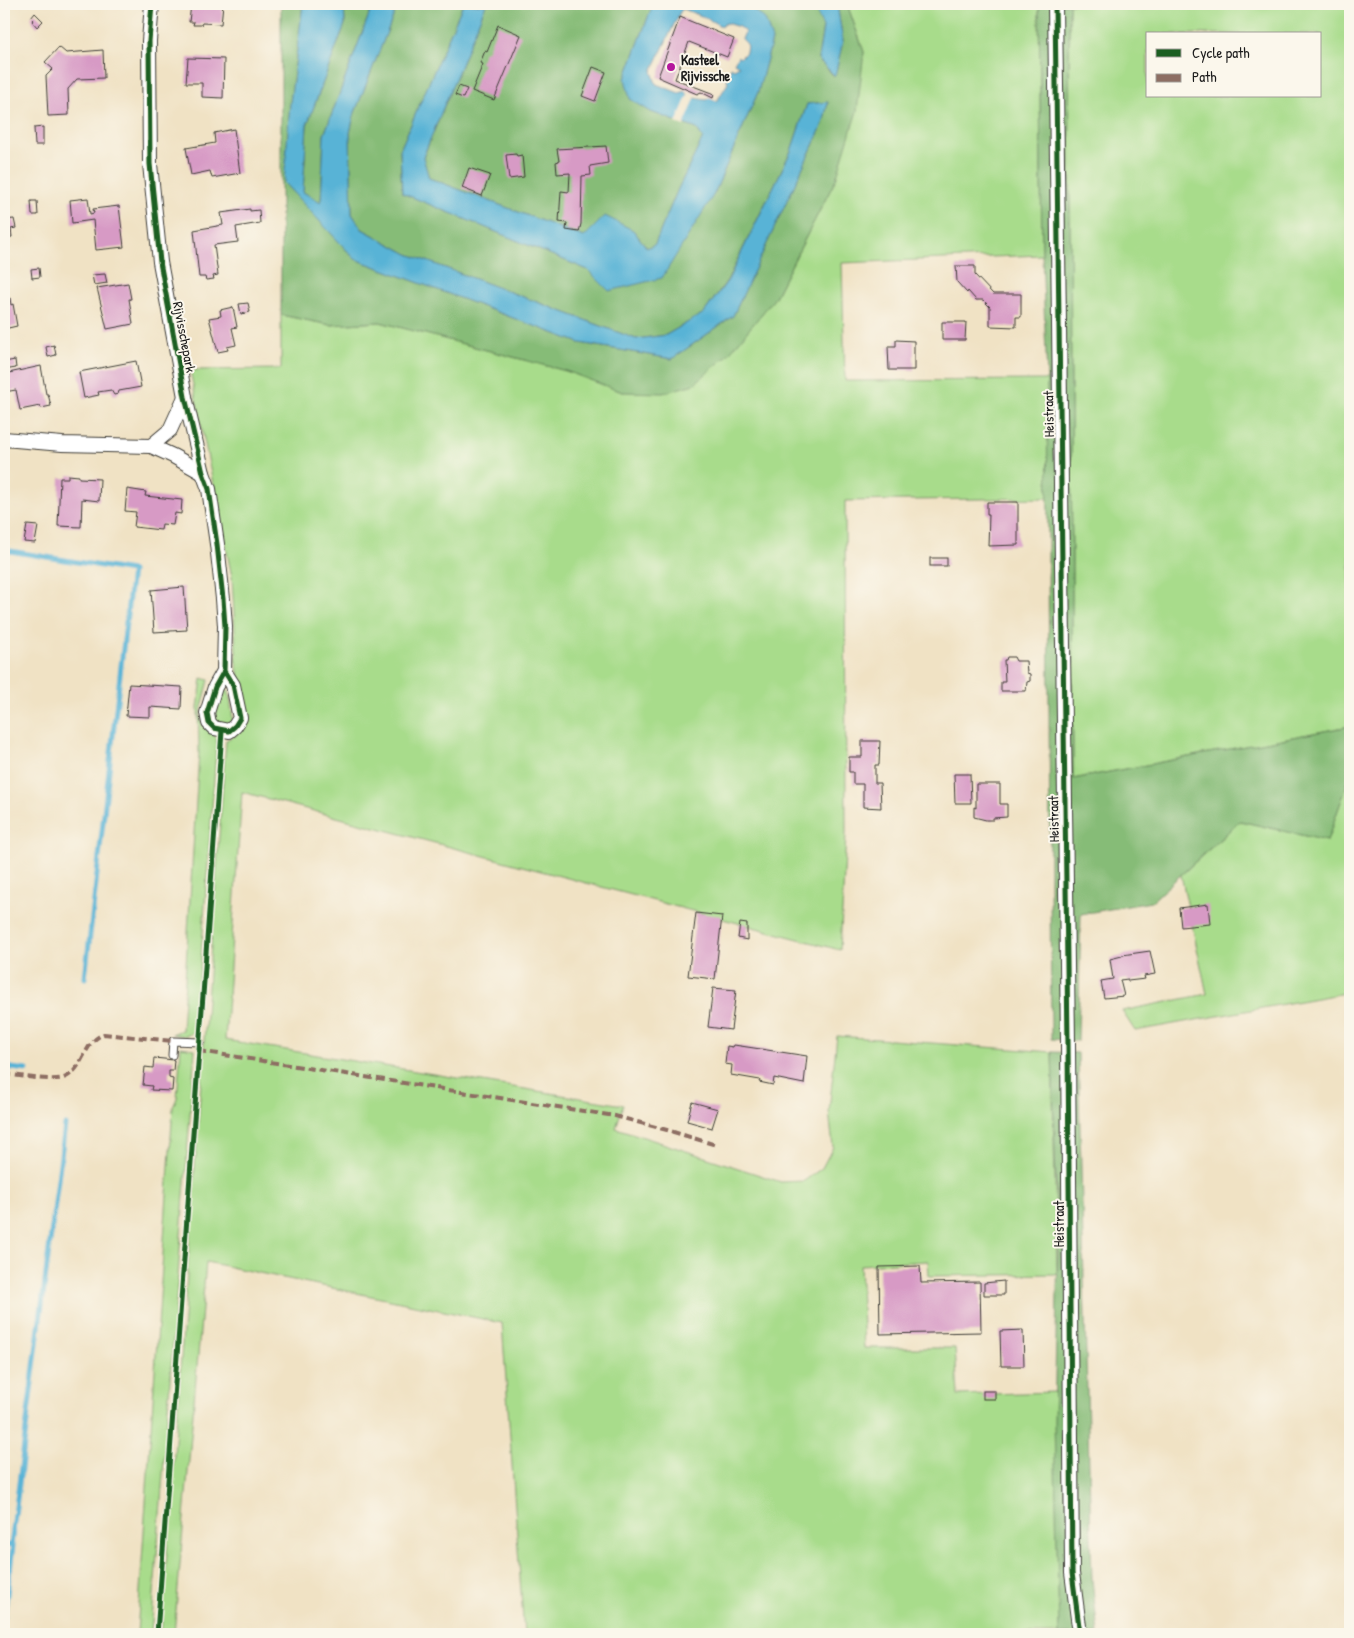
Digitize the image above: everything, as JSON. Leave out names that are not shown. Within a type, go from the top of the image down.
[{"type":"street","name":"Rijvisschepark","points":[[152,4],[149,41],[150,164],[160,262],[185,397],[208,489],[217,544],[224,626],[224,671]]},
{"type":"street","name":"Heistraat","points":[[1055,4],[1068,1044],[1072,1573],[1080,1634]]},
{"type":"street","points":[[150,446],[170,430],[185,397]]},
{"type":"street","points":[[4,439],[62,444],[150,446],[173,456],[203,473]]},
{"type":"lane","points":[[172,1056],[174,1041],[200,1042]]},
{"type":"green space","points":[[281,4],[303,4],[290,103],[285,183],[355,259],[580,343],[672,359],[733,316],[823,124],[828,102],[807,104],[791,151],[728,279],[704,313],[666,335],[636,339],[408,254],[362,229],[352,214],[350,133],[354,115],[398,4],[463,4],[400,150],[402,193],[588,270],[609,291],[714,194],[758,92],[772,40],[752,9],[739,4],[813,4],[823,27],[818,59],[834,76],[843,41],[837,4],[847,4],[864,52],[857,111],[836,179],[774,299],[727,356],[694,384],[663,393],[622,392],[566,371],[380,322],[330,325],[281,315]]},
{"type":"green space","points":[[344,4],[373,4],[324,135],[321,203],[303,192],[307,125],[345,24]]},
{"type":"green space","points":[[486,4],[653,4],[625,79],[651,112],[697,129],[703,138],[678,189],[655,244],[647,248],[633,230],[584,237],[429,178],[423,158]]},
{"type":"green space","points":[[847,4],[1039,4],[1042,255],[842,263],[845,381],[1047,380],[1048,498],[845,501],[846,834],[840,950],[242,792],[225,1040],[623,1105],[616,1128],[781,1182],[804,1181],[822,1168],[833,1147],[829,1111],[837,1036],[1052,1052],[1057,1274],[929,1276],[928,1261],[860,1265],[864,1348],[955,1348],[958,1395],[1055,1392],[1059,1634],[524,1634],[502,1323],[206,1262],[174,1634],[161,1634],[226,740],[236,735],[243,726],[245,715],[244,696],[237,668],[232,577],[190,370],[281,369],[281,315],[330,325],[380,322],[566,371],[623,392],[774,299],[836,179],[864,52]]},
{"type":"green space","points":[[1039,4],[1069,4],[1073,779],[1350,726],[1350,776],[1327,841],[1240,821],[1151,902],[1081,914],[1078,1041],[1051,1039],[1047,380],[1042,255]]},
{"type":"green space","points":[[1069,4],[1350,4],[1350,726],[1073,779]]},
{"type":"green space","points":[[202,678],[209,680],[200,715],[202,724],[217,738],[196,1028],[188,1035],[183,1036],[172,1034],[182,1030],[199,752],[198,708]]},
{"type":"green space","points":[[224,688],[229,691],[233,720],[230,725],[217,724],[212,714],[221,689]]},
{"type":"green space","points":[[1350,776],[1350,992],[1135,1031],[1122,1011],[1207,994],[1181,875],[1240,821],[1327,841]]},
{"type":"green space","points":[[181,1047],[195,1049],[151,1634],[137,1634],[173,1107],[177,1098]]},
{"type":"green space","points":[[1052,1052],[1078,1053],[1092,1579],[1098,1634],[1059,1634],[1054,1421],[1058,1251]]},
{"type":"water","points":[[303,4],[344,4],[345,24],[307,125],[303,192],[321,202],[324,135],[373,4],[398,4],[354,115],[350,133],[352,214],[362,229],[408,254],[636,339],[666,335],[704,313],[728,280],[791,151],[807,104],[828,102],[823,124],[733,316],[672,359],[580,343],[355,259],[284,183],[290,103]]},
{"type":"water","points":[[463,4],[486,4],[423,157],[429,178],[584,237],[605,216],[633,230],[647,248],[655,244],[678,189],[703,138],[697,129],[651,112],[630,99],[625,79],[653,4],[739,4],[752,9],[765,19],[772,40],[758,92],[714,194],[662,278],[609,291],[588,270],[402,193],[400,150]],"holes":[[[683,9],[721,26],[726,23],[739,27],[745,32],[742,39],[747,44],[746,52],[740,58],[738,56],[734,63],[739,66],[734,69],[731,67],[727,79],[728,83],[717,101],[709,98],[706,100],[695,98],[687,94],[686,91],[679,93],[656,84],[652,71],[680,12]]]},
{"type":"water","points":[[813,4],[837,4],[843,41],[835,76],[818,59],[823,27]]},
{"type":"pier","points":[[689,92],[696,96],[684,126],[676,123]]},
{"type":"building","points":[[191,4],[223,4],[221,24],[202,23],[201,25],[193,25],[194,22],[189,22]]},
{"type":"building","points":[[35,13],[43,21],[37,27],[31,18]]},
{"type":"building","name":"Kasteel Rijvissche","points":[[680,17],[734,39],[727,57],[689,42],[675,79],[714,94],[713,98],[701,92],[697,94],[658,77]]},
{"type":"building","points":[[498,25],[521,35],[494,100],[472,91],[483,64],[480,63],[485,51],[487,52]]},
{"type":"building","points":[[59,47],[66,53],[103,50],[104,78],[77,79],[68,89],[69,115],[48,116],[46,76],[53,69],[45,62]]},
{"type":"building","points":[[188,58],[224,59],[223,98],[202,97],[202,83],[186,83]]},
{"type":"building","points":[[593,67],[606,72],[595,101],[582,96]]},
{"type":"building","points":[[459,86],[467,89],[463,98],[455,95]]},
{"type":"building","points":[[43,127],[43,145],[35,145],[34,128]]},
{"type":"building","points":[[234,129],[240,173],[212,178],[210,171],[191,175],[186,148],[215,143],[214,133]]},
{"type":"building","points":[[606,146],[608,163],[590,166],[591,175],[582,176],[581,224],[579,232],[566,230],[567,223],[559,222],[561,191],[569,192],[570,173],[557,174],[556,162],[559,161],[557,149]]},
{"type":"building","points":[[516,154],[517,156],[522,155],[524,177],[509,179],[506,155]]},
{"type":"building","points":[[469,168],[490,175],[482,196],[462,188]]},
{"type":"building","points":[[88,198],[90,214],[94,213],[93,209],[119,206],[124,247],[96,250],[93,220],[72,223],[70,200]]},
{"type":"building","points":[[31,201],[37,201],[38,215],[32,215]]},
{"type":"building","points":[[250,209],[250,211],[259,210],[260,223],[236,227],[238,242],[214,245],[218,275],[213,276],[214,279],[206,280],[205,277],[199,277],[194,230],[223,225],[221,213]]},
{"type":"building","points":[[14,219],[16,228],[11,229],[12,237],[5,238],[4,220]]},
{"type":"building","points":[[956,266],[975,266],[975,275],[993,294],[1021,294],[1021,317],[1016,317],[1016,327],[990,326],[990,307],[983,300],[976,300],[957,282]]},
{"type":"building","points":[[39,268],[40,277],[32,278],[31,269]]},
{"type":"building","points":[[105,274],[107,283],[94,285],[92,275]]},
{"type":"building","points":[[128,283],[133,324],[107,329],[97,288]]},
{"type":"building","points":[[10,298],[17,326],[4,329],[4,299]]},
{"type":"building","points":[[248,303],[250,312],[241,314],[239,304]]},
{"type":"building","points":[[233,307],[237,327],[232,328],[236,345],[227,347],[228,350],[218,352],[209,318],[221,316],[220,310]]},
{"type":"building","points":[[942,322],[966,322],[965,340],[942,340]]},
{"type":"building","points":[[896,340],[914,341],[914,370],[889,370],[888,346],[896,346]]},
{"type":"building","points":[[54,345],[56,355],[48,357],[46,347]]},
{"type":"building","points":[[15,360],[16,368],[4,370],[4,362]]},
{"type":"building","points":[[136,361],[141,387],[119,391],[118,394],[114,395],[111,390],[98,392],[99,395],[84,398],[79,372]]},
{"type":"building","points":[[41,366],[46,394],[48,394],[51,406],[20,410],[16,390],[4,392],[4,374]]},
{"type":"building","points":[[68,475],[79,476],[79,478],[100,479],[99,501],[82,499],[81,527],[58,526],[60,478],[68,478]]},
{"type":"building","points":[[127,489],[146,492],[145,496],[182,500],[181,514],[175,513],[173,525],[162,524],[161,530],[134,527],[136,512],[125,511]]},
{"type":"building","points":[[987,502],[1018,502],[1018,545],[988,546],[989,514],[987,514]]},
{"type":"building","points":[[27,525],[38,526],[35,543],[24,542]]},
{"type":"building","points":[[930,558],[947,558],[947,566],[930,566]]},
{"type":"building","points":[[184,587],[187,630],[154,632],[151,590]]},
{"type":"building","points":[[1007,657],[1014,657],[1016,661],[1026,661],[1030,681],[1027,682],[1026,691],[1001,691],[1001,682],[1005,682],[1004,660]]},
{"type":"building","points":[[129,684],[182,687],[181,709],[150,707],[150,717],[126,716]]},
{"type":"building","points":[[862,741],[880,741],[879,765],[875,765],[875,783],[880,783],[881,808],[863,807],[863,784],[853,784],[853,772],[849,772],[849,757],[862,757]]},
{"type":"building","points":[[954,774],[970,774],[971,803],[955,803]]},
{"type":"building","points":[[976,784],[1000,784],[1000,804],[1007,804],[1007,817],[986,820],[974,817]]},
{"type":"building","points":[[1208,904],[1210,924],[1181,927],[1179,908]]},
{"type":"building","points":[[696,913],[722,916],[715,979],[688,976]]},
{"type":"building","points":[[740,923],[747,924],[747,940],[738,938]]},
{"type":"building","points":[[1150,951],[1155,974],[1144,976],[1145,979],[1120,980],[1124,996],[1104,998],[1101,981],[1113,979],[1110,959],[1122,955]]},
{"type":"building","points":[[713,988],[736,990],[731,1030],[708,1027]]},
{"type":"building","points":[[734,1045],[807,1056],[804,1084],[774,1078],[773,1085],[759,1082],[760,1080],[731,1075],[732,1065],[725,1064],[727,1046],[733,1047]]},
{"type":"building","points":[[154,1058],[174,1060],[173,1071],[169,1071],[169,1078],[173,1079],[172,1091],[151,1090],[152,1086],[143,1085],[145,1067],[153,1068]]},
{"type":"building","points":[[692,1102],[718,1109],[712,1128],[687,1121]]},
{"type":"building","points":[[920,1266],[921,1283],[980,1282],[981,1332],[880,1334],[879,1267]]},
{"type":"building","points":[[1004,1281],[1004,1295],[984,1295],[984,1283]]},
{"type":"building","points":[[1023,1330],[1024,1366],[1001,1366],[1000,1331]]},
{"type":"building","points":[[983,1391],[995,1391],[995,1399],[983,1399]]},
{"type":"waterway","points":[[4,550],[132,571],[85,978]]},
{"type":"waterway","points":[[4,1067],[27,1070]]},
{"type":"waterway","points":[[11,1546],[65,1125]]},
{"type":"waterway","points":[[4,1545],[13,1546],[4,1617]]},
{"type":"marked path","points":[[4,1074],[61,1079],[72,1073],[92,1042],[104,1034],[173,1041]]},
{"type":"marked path","points":[[199,1051],[615,1116],[716,1145]]},
{"type":"cycle path","points":[[152,4],[149,41],[150,164],[160,262],[185,397],[203,473],[209,489],[223,599],[225,626],[224,671],[215,687],[207,713],[209,723],[214,728],[229,731],[240,718],[233,685],[224,671]]},
{"type":"cycle path","points":[[1055,4],[1068,1044],[1072,1573],[1080,1634]]},
{"type":"cycle path","points":[[157,1634],[222,731]]},
{"type":"place","name":"Kasteel Rijvissche","points":[[671,67]]}]
